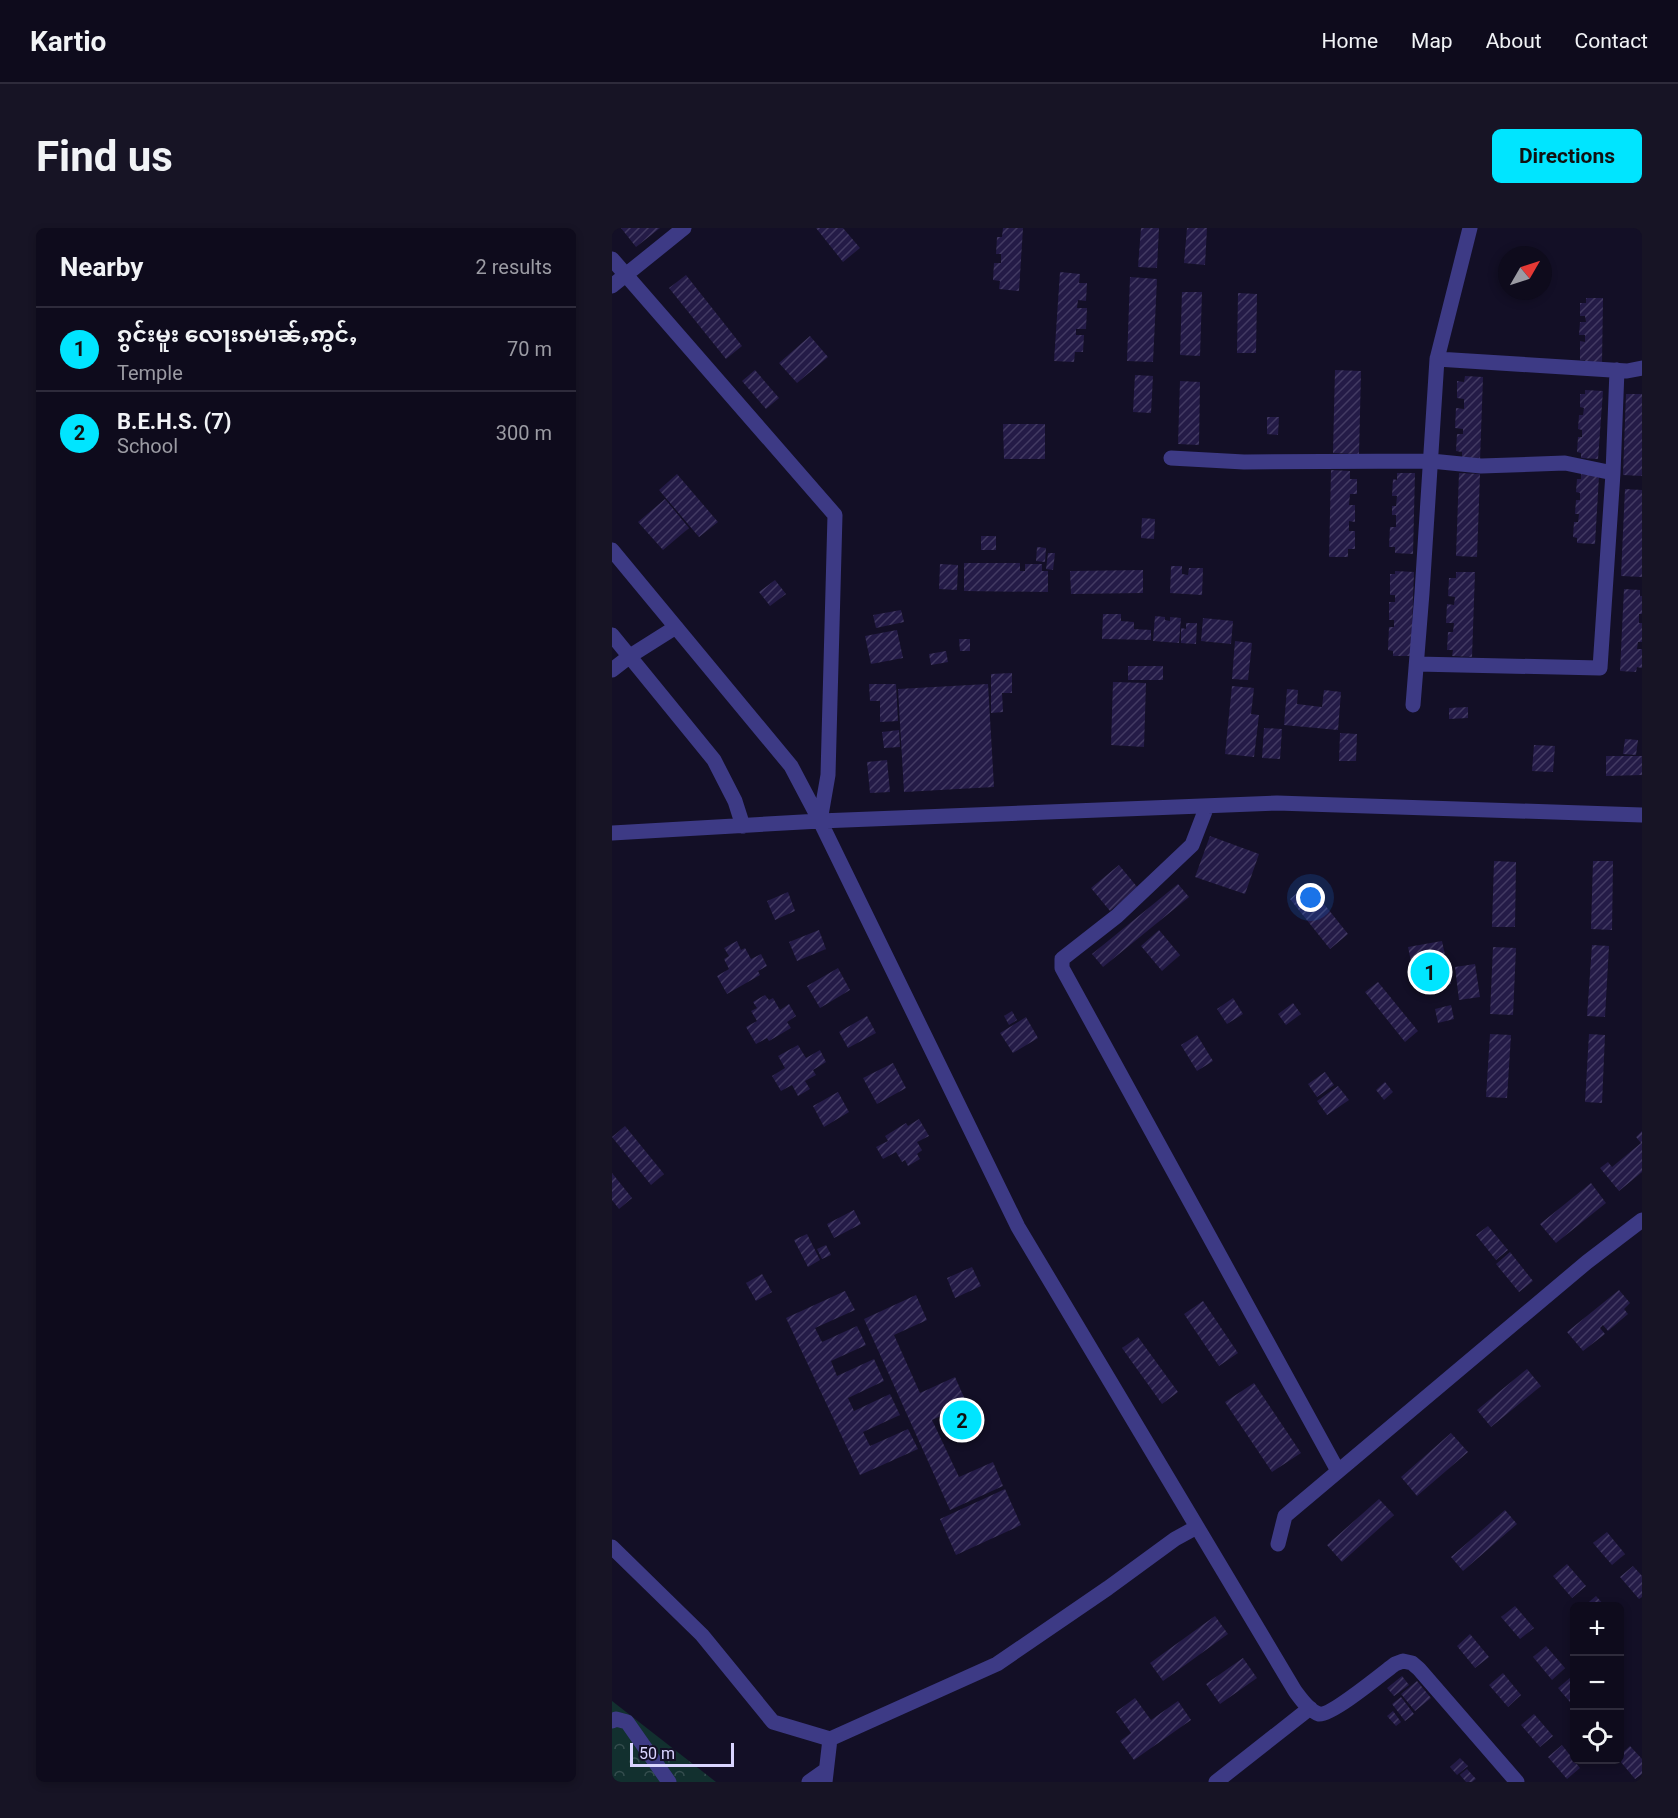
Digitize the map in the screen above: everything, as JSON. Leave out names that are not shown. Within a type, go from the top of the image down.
[{"type":"street","points":[[612,286],[684,228]]},
{"type":"street","points":[[1413,705],[1437,359],[1470,228]]},
{"type":"street","points":[[612,259],[835,515],[828,775],[820,821]]},
{"type":"street","points":[[1437,359],[1627,371],[1642,368]]},
{"type":"street","points":[[1417,664],[1600,668],[1613,473],[1617,370]]},
{"type":"street","points":[[1172,458],[1244,462],[1431,461],[1481,466],[1565,463],[1613,473]]},
{"type":"street","points":[[612,550],[791,766],[1018,1227],[1295,1691],[1310,1708],[1323,1714],[1331,1711],[1395,1664],[1403,1661],[1412,1663],[1429,1678],[1517,1782]]},
{"type":"street","points":[[612,670],[676,627]]},
{"type":"street","points":[[612,635],[714,760],[735,801],[743,825]]},
{"type":"street","points":[[612,833],[820,821],[1277,802],[1642,815]]},
{"type":"street","points":[[1207,806],[1192,845],[1117,916],[1062,959],[1062,968],[1338,1471]]},
{"type":"street","points":[[1278,1544],[1285,1516],[1587,1262],[1642,1220]]},
{"type":"street","points":[[612,1547],[702,1635],[773,1722],[830,1738],[997,1664],[1175,1539],[1197,1527]]},
{"type":"street","points":[[1216,1782],[1310,1708]]},
{"type":"street","points":[[612,1721],[616,1719],[627,1722],[669,1782]]},
{"type":"street","points":[[809,1782],[825,1776],[830,1738]]},
{"type":"green space","points":[[612,1701],[716,1782],[612,1782]]},
{"type":"building","points":[[621,228],[660,228],[636,247]]},
{"type":"building","points":[[816,228],[843,228],[860,248],[843,262]]},
{"type":"building","points":[[1003,228],[1023,228],[1019,291],[999,289],[1000,281],[993,280],[994,263],[1001,263],[1001,254],[996,254],[997,237],[1002,237]]},
{"type":"building","points":[[1141,228],[1159,228],[1157,268],[1138,267]]},
{"type":"building","points":[[1187,228],[1207,228],[1205,265],[1184,263]]},
{"type":"building","points":[[1060,272],[1080,274],[1079,283],[1087,283],[1086,301],[1078,300],[1077,308],[1087,308],[1086,329],[1076,329],[1076,335],[1084,335],[1083,352],[1075,352],[1074,362],[1054,361]]},
{"type":"building","points":[[686,275],[742,346],[726,359],[669,288]]},
{"type":"building","points":[[1130,277],[1157,279],[1153,362],[1127,361]]},
{"type":"building","points":[[1182,292],[1202,292],[1200,356],[1180,355]]},
{"type":"building","points":[[1238,293],[1257,294],[1256,353],[1237,353]]},
{"type":"building","points":[[1586,298],[1603,298],[1602,363],[1585,363],[1585,360],[1580,360],[1580,341],[1585,342],[1585,335],[1579,335],[1580,322],[1586,322],[1585,316],[1580,316],[1580,303],[1586,303]]},
{"type":"building","points":[[810,336],[828,357],[797,383],[779,363]]},
{"type":"building","points":[[755,370],[779,398],[766,409],[742,381]]},
{"type":"building","points":[[1335,370],[1361,371],[1359,454],[1333,453]]},
{"type":"building","points":[[1135,375],[1153,376],[1151,413],[1133,412]]},
{"type":"building","points":[[1465,376],[1483,377],[1480,460],[1462,459],[1462,452],[1456,451],[1457,434],[1463,434],[1463,429],[1455,428],[1456,408],[1464,409],[1464,399],[1457,398],[1457,381],[1464,382]]},
{"type":"building","points":[[1180,381],[1200,382],[1199,445],[1178,444]]},
{"type":"building","points":[[1585,390],[1603,391],[1598,459],[1581,458],[1581,453],[1577,452],[1578,437],[1582,437],[1582,430],[1578,429],[1579,415],[1583,415],[1584,408],[1580,407],[1580,394],[1585,394]]},
{"type":"building","points":[[1626,394],[1642,394],[1642,476],[1623,475]]},
{"type":"building","points":[[1267,417],[1279,417],[1278,435],[1267,434]]},
{"type":"building","points":[[1003,424],[1045,424],[1045,459],[1004,459]]},
{"type":"building","points":[[1331,470],[1350,471],[1350,479],[1357,479],[1357,494],[1350,494],[1349,505],[1355,505],[1355,522],[1349,521],[1349,531],[1355,531],[1355,549],[1348,549],[1348,557],[1329,557]]},
{"type":"building","points":[[1397,473],[1415,473],[1413,554],[1395,553],[1395,547],[1389,547],[1390,527],[1396,527],[1396,515],[1392,515],[1392,506],[1396,506],[1397,496],[1392,496],[1393,479],[1397,480]]},
{"type":"building","points":[[1459,473],[1480,474],[1477,557],[1456,556]]},
{"type":"building","points":[[677,474],[718,522],[699,537],[659,490]]},
{"type":"building","points":[[1581,474],[1599,476],[1595,544],[1577,543],[1577,538],[1573,537],[1574,522],[1578,522],[1579,514],[1575,514],[1576,500],[1580,500],[1580,493],[1576,492],[1577,479],[1581,479]]},
{"type":"building","points":[[1625,489],[1642,490],[1642,577],[1621,576]]},
{"type":"building","points":[[665,499],[689,528],[663,550],[638,522]]},
{"type":"building","points":[[1142,518],[1155,519],[1154,539],[1141,538]]},
{"type":"building","points":[[981,536],[996,536],[996,550],[981,550]]},
{"type":"building","points":[[1037,547],[1046,548],[1045,562],[1036,561]]},
{"type":"building","points":[[1048,553],[1055,553],[1053,570],[1046,569]]},
{"type":"building","points":[[964,563],[1020,563],[1020,571],[1025,571],[1025,564],[1042,564],[1042,571],[1048,571],[1048,592],[964,591]]},
{"type":"building","points":[[940,564],[958,565],[957,590],[939,589]]},
{"type":"building","points":[[1171,566],[1182,566],[1182,574],[1188,575],[1189,568],[1203,568],[1202,595],[1170,593]]},
{"type":"building","points":[[1143,570],[1143,593],[1071,594],[1070,571]]},
{"type":"building","points":[[1395,571],[1414,572],[1411,656],[1393,656],[1393,651],[1388,650],[1389,627],[1394,627],[1394,620],[1389,620],[1389,602],[1395,602],[1395,595],[1390,595],[1390,574],[1395,574]]},
{"type":"building","points":[[1456,572],[1475,572],[1472,657],[1452,656],[1453,650],[1447,650],[1448,632],[1453,632],[1454,623],[1446,623],[1447,604],[1454,605],[1455,597],[1448,596],[1449,578],[1456,578]]},
{"type":"building","points":[[775,580],[786,594],[770,606],[759,592]]},
{"type":"building","points":[[1624,589],[1640,590],[1640,596],[1642,596],[1642,614],[1639,614],[1639,623],[1642,623],[1642,642],[1638,642],[1637,649],[1642,649],[1642,668],[1637,667],[1636,672],[1620,671]]},
{"type":"building","points":[[901,610],[904,622],[876,628],[873,615]]},
{"type":"building","points":[[1103,614],[1121,614],[1121,621],[1134,622],[1134,629],[1151,630],[1151,640],[1102,639]]},
{"type":"building","points":[[1155,616],[1165,617],[1165,620],[1170,621],[1170,617],[1181,618],[1179,643],[1153,641]]},
{"type":"building","points":[[1203,618],[1233,621],[1231,644],[1201,641]]},
{"type":"building","points":[[1186,623],[1197,623],[1196,644],[1181,643],[1181,628],[1186,629]]},
{"type":"building","points":[[897,630],[903,658],[871,664],[865,636]]},
{"type":"building","points":[[959,639],[970,639],[970,651],[960,651]]},
{"type":"building","points":[[1235,641],[1252,643],[1248,680],[1232,679]]},
{"type":"building","points":[[946,651],[948,662],[931,665],[929,654]]},
{"type":"building","points":[[1128,666],[1163,666],[1163,680],[1128,680]]},
{"type":"building","points":[[1012,673],[1012,693],[1002,693],[1003,712],[991,713],[991,674]]},
{"type":"building","points":[[1113,682],[1146,683],[1144,747],[1111,745]]},
{"type":"building","points":[[869,684],[896,684],[898,721],[880,722],[880,701],[870,701]]},
{"type":"building","points":[[988,684],[994,787],[904,792],[898,689]]},
{"type":"building","points":[[1232,686],[1254,688],[1251,714],[1259,715],[1254,757],[1225,754]]},
{"type":"building","points":[[1287,689],[1298,690],[1297,704],[1322,707],[1324,690],[1341,692],[1338,730],[1284,725]]},
{"type":"building","points":[[1468,707],[1468,718],[1449,719],[1449,708]]},
{"type":"building","points":[[1264,728],[1282,729],[1280,759],[1262,758]]},
{"type":"building","points":[[899,730],[900,747],[884,748],[882,732]]},
{"type":"building","points":[[1340,733],[1357,734],[1356,761],[1339,761]]},
{"type":"building","points":[[1625,739],[1638,740],[1636,755],[1623,754]]},
{"type":"building","points":[[1534,745],[1555,746],[1553,772],[1532,771]]},
{"type":"building","points":[[1606,756],[1642,756],[1642,775],[1606,776]]},
{"type":"building","points":[[887,760],[890,792],[870,793],[867,762]]},
{"type":"building","points":[[1210,836],[1259,854],[1245,894],[1195,877]]},
{"type":"building","points":[[1494,861],[1516,862],[1515,927],[1492,927]]},
{"type":"building","points":[[1593,861],[1613,861],[1612,930],[1591,929]]},
{"type":"building","points":[[1119,865],[1138,888],[1110,911],[1091,888]]},
{"type":"building","points":[[1178,884],[1189,897],[1103,967],[1092,954]]},
{"type":"building","points":[[1308,884],[1348,934],[1330,949],[1290,899]]},
{"type":"building","points":[[788,892],[795,911],[775,920],[767,901]]},
{"type":"building","points":[[819,930],[826,949],[797,961],[789,942]]},
{"type":"building","points":[[1159,930],[1180,955],[1162,971],[1141,946]]},
{"type":"building","points":[[737,941],[741,950],[745,948],[751,959],[761,954],[767,966],[758,971],[760,975],[727,994],[717,976],[729,969],[724,959],[729,956],[724,948]]},
{"type":"building","points":[[1442,941],[1451,984],[1417,991],[1408,947]]},
{"type":"building","points":[[1592,945],[1609,946],[1605,1017],[1587,1016]]},
{"type":"building","points":[[1493,947],[1516,948],[1513,1015],[1490,1014]]},
{"type":"building","points":[[1475,964],[1480,997],[1459,1000],[1455,967]]},
{"type":"building","points":[[838,968],[850,990],[820,1008],[807,986]]},
{"type":"building","points":[[1378,982],[1418,1031],[1405,1042],[1365,992]]},
{"type":"building","points":[[765,995],[769,1000],[773,998],[780,1010],[789,1004],[796,1016],[787,1022],[791,1028],[769,1041],[767,1038],[756,1044],[746,1027],[757,1021],[751,1011],[757,1008],[753,1002]]},
{"type":"building","points":[[1233,998],[1243,1014],[1227,1024],[1217,1009]]},
{"type":"building","points":[[1293,1003],[1301,1014],[1286,1025],[1278,1014]]},
{"type":"building","points":[[1451,1005],[1454,1019],[1438,1023],[1435,1009]]},
{"type":"building","points":[[1012,1011],[1017,1020],[1009,1025],[1004,1016]]},
{"type":"building","points":[[867,1016],[876,1033],[848,1048],[839,1032]]},
{"type":"building","points":[[1026,1017],[1038,1038],[1013,1053],[1000,1033]]},
{"type":"building","points":[[1490,1034],[1511,1035],[1507,1098],[1486,1097]]},
{"type":"building","points":[[1589,1034],[1605,1035],[1602,1103],[1585,1102]]},
{"type":"building","points":[[1197,1035],[1213,1061],[1197,1071],[1181,1045]]},
{"type":"building","points":[[798,1045],[806,1058],[820,1050],[826,1062],[813,1070],[816,1075],[805,1081],[810,1089],[798,1096],[792,1085],[781,1091],[772,1076],[785,1068],[778,1056]]},
{"type":"building","points":[[893,1063],[906,1088],[877,1104],[863,1078]]},
{"type":"building","points":[[1325,1072],[1334,1085],[1317,1097],[1308,1084]]},
{"type":"building","points":[[1385,1082],[1393,1092],[1384,1100],[1376,1090]]},
{"type":"building","points":[[1338,1086],[1349,1100],[1327,1115],[1317,1101]]},
{"type":"building","points":[[838,1092],[849,1112],[824,1127],[813,1106]]},
{"type":"building","points":[[919,1119],[929,1136],[917,1142],[922,1150],[917,1154],[920,1159],[908,1166],[905,1160],[902,1162],[896,1152],[883,1159],[876,1147],[888,1141],[885,1136],[906,1123],[908,1126]]},
{"type":"building","points":[[625,1126],[664,1174],[651,1185],[612,1137]]},
{"type":"building","points":[[1642,1131],[1642,1172],[1619,1191],[1600,1168],[1608,1162],[1612,1167],[1641,1143],[1636,1137]]},
{"type":"building","points":[[612,1173],[632,1198],[619,1209],[612,1200]]},
{"type":"building","points":[[1591,1183],[1606,1203],[1556,1243],[1540,1224]]},
{"type":"building","points":[[854,1210],[861,1224],[834,1238],[827,1224]]},
{"type":"building","points":[[1488,1226],[1508,1250],[1496,1260],[1476,1235]]},
{"type":"building","points":[[807,1234],[820,1260],[808,1267],[794,1240]]},
{"type":"building","points":[[826,1245],[831,1255],[822,1259],[817,1249]]},
{"type":"building","points":[[1510,1252],[1533,1281],[1519,1292],[1496,1264]]},
{"type":"building","points":[[972,1267],[981,1286],[955,1298],[947,1278]]},
{"type":"building","points":[[762,1274],[772,1292],[756,1301],[746,1283]]},
{"type":"building","points":[[1619,1290],[1630,1303],[1624,1309],[1628,1314],[1608,1331],[1603,1325],[1600,1328],[1605,1334],[1583,1351],[1567,1332]]},
{"type":"building","points":[[845,1291],[855,1310],[815,1328],[822,1342],[857,1326],[866,1345],[831,1361],[837,1376],[874,1359],[884,1381],[848,1398],[854,1411],[890,1394],[900,1415],[863,1432],[870,1446],[908,1429],[918,1449],[860,1475],[786,1318]]},
{"type":"building","points":[[916,1295],[927,1320],[894,1335],[920,1393],[955,1377],[967,1404],[932,1420],[959,1477],[993,1462],[1003,1486],[950,1510],[864,1319]]},
{"type":"building","points":[[1203,1301],[1238,1353],[1219,1366],[1184,1314]]},
{"type":"building","points":[[1138,1337],[1178,1392],[1162,1404],[1122,1348]]},
{"type":"building","points":[[1527,1369],[1541,1386],[1491,1427],[1477,1410]]},
{"type":"building","points":[[1254,1383],[1301,1453],[1272,1472],[1225,1402]]},
{"type":"building","points":[[1451,1433],[1468,1452],[1417,1496],[1401,1477]]},
{"type":"building","points":[[1005,1489],[1021,1525],[956,1555],[940,1519]]},
{"type":"building","points":[[1379,1499],[1394,1515],[1342,1562],[1327,1545]]},
{"type":"building","points":[[1505,1510],[1517,1524],[1463,1571],[1451,1557]]},
{"type":"building","points":[[1607,1532],[1625,1554],[1612,1565],[1593,1543]]},
{"type":"building","points":[[1567,1564],[1586,1586],[1572,1598],[1553,1576]]},
{"type":"building","points":[[1633,1566],[1642,1576],[1642,1597],[1639,1599],[1620,1577]]},
{"type":"building","points":[[1596,1596],[1601,1602],[1589,1602]]},
{"type":"building","points":[[1515,1606],[1534,1628],[1520,1639],[1501,1617]]},
{"type":"building","points":[[1215,1616],[1228,1634],[1163,1681],[1150,1663]]},
{"type":"building","points":[[1470,1634],[1489,1657],[1475,1668],[1457,1646]]},
{"type":"building","points":[[1546,1646],[1565,1668],[1552,1680],[1533,1657]]},
{"type":"building","points":[[1243,1658],[1257,1678],[1220,1704],[1206,1684]]},
{"type":"building","points":[[1503,1673],[1521,1695],[1508,1707],[1489,1685]]},
{"type":"building","points":[[1402,1676],[1409,1685],[1394,1696],[1387,1688]]},
{"type":"building","points":[[1570,1678],[1570,1702],[1558,1688]]},
{"type":"building","points":[[1417,1681],[1431,1698],[1415,1711],[1401,1694]]},
{"type":"building","points":[[1401,1697],[1414,1714],[1405,1721],[1392,1704]]},
{"type":"building","points":[[1135,1698],[1151,1720],[1178,1701],[1191,1720],[1134,1760],[1120,1741],[1131,1733],[1116,1712]]},
{"type":"building","points":[[1393,1711],[1401,1722],[1396,1726],[1387,1716]]},
{"type":"building","points":[[1534,1714],[1553,1736],[1540,1747],[1521,1725]]},
{"type":"building","points":[[1562,1745],[1570,1755],[1570,1764],[1577,1764],[1580,1768],[1567,1779],[1548,1757]]},
{"type":"building","points":[[1630,1746],[1642,1759],[1642,1774],[1635,1779],[1622,1764],[1624,1751]]},
{"type":"building","points":[[1460,1758],[1468,1766],[1457,1775],[1450,1767]]},
{"type":"building","points":[[1467,1769],[1476,1779],[1472,1782],[1466,1782],[1460,1775]]},
{"type":"place","name":"ၵွင်းမူး လေႃးၵမၢၼ်ႇဢွင်ႇ","points":[[1430,972]]},
{"type":"place","name":"B.E.H.S. (7)","points":[[962,1420]]}]
